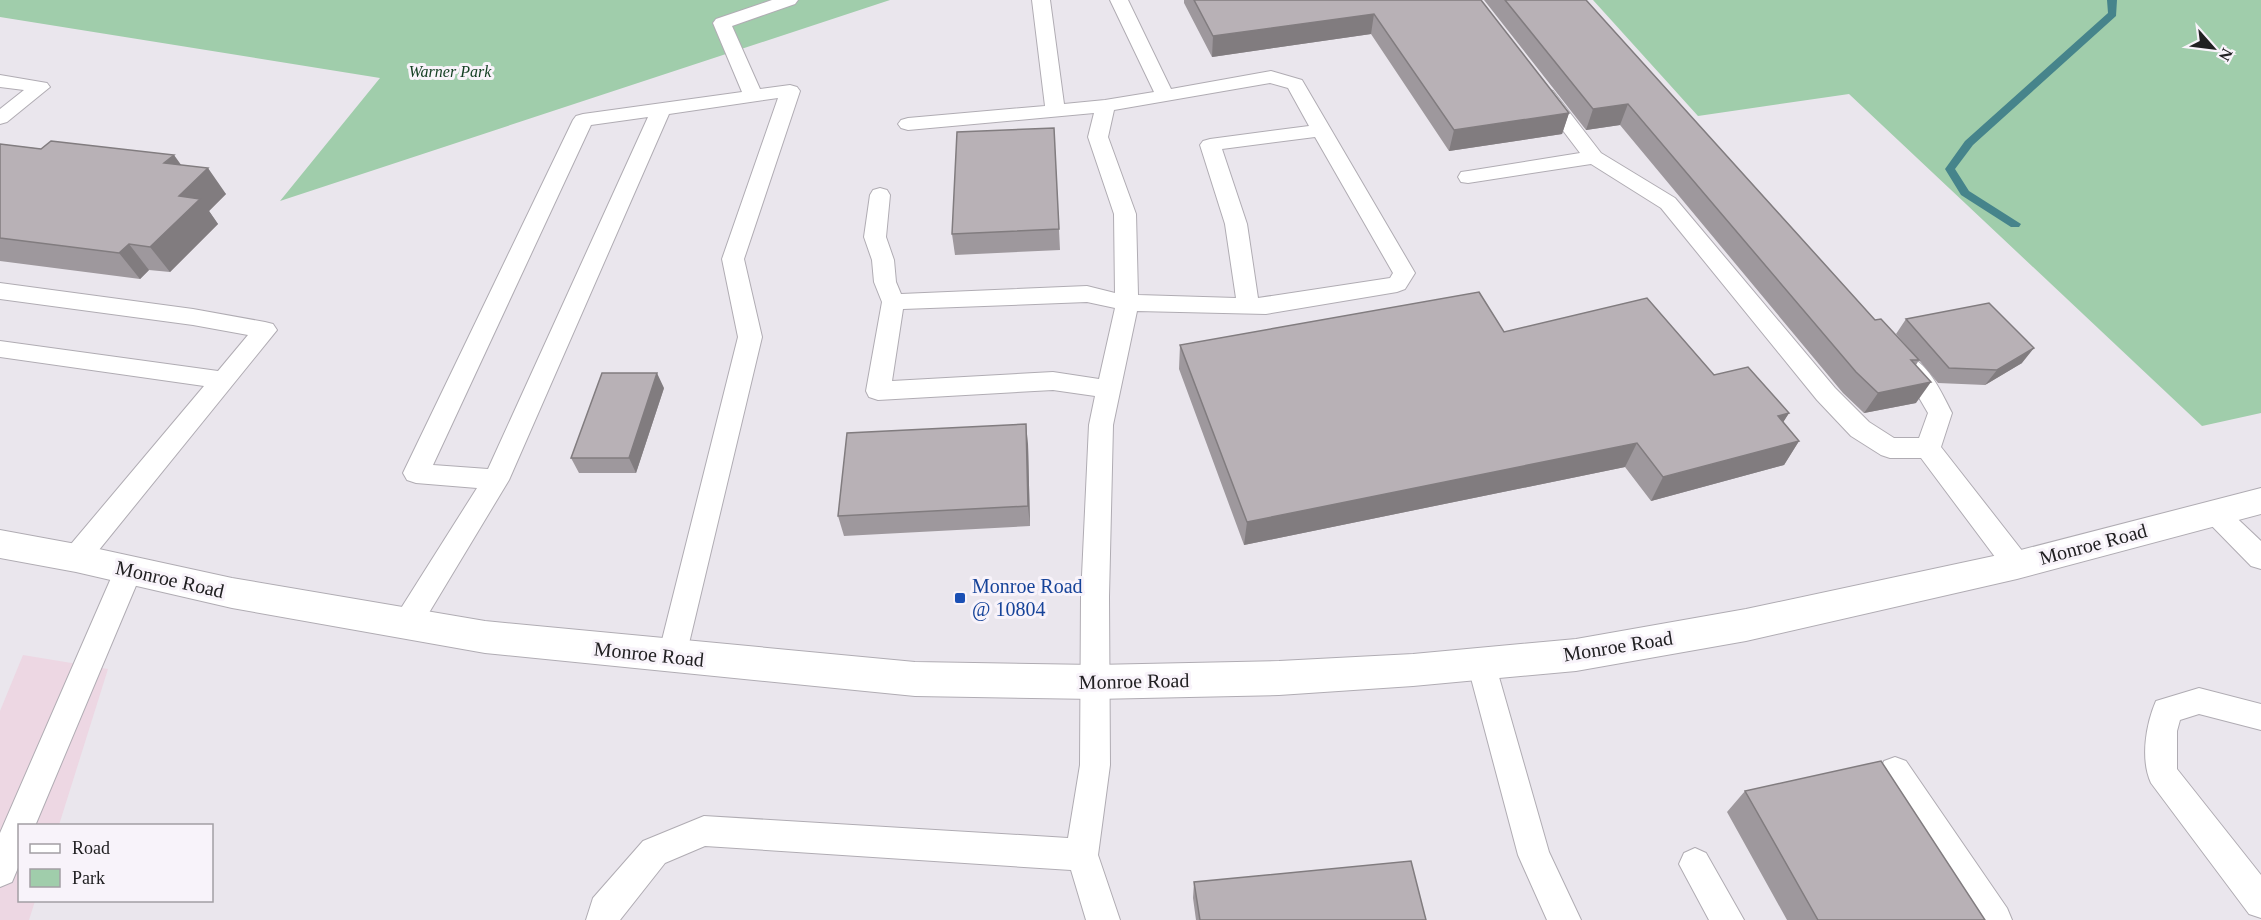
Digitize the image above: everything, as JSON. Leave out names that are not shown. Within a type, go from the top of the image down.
[{"type":"main road","name":"Monroe Road","points":[[0,544],[129,569],[232,593],[485,637],[915,679],[1095,682],[1279,678],[1575,655],[1734,627],[2017,565],[2261,501]]},
{"type":"lane","points":[[752,94],[722,23],[789,0]]},
{"type":"lane","points":[[1041,0],[1055,111]]},
{"type":"lane","points":[[1119,0],[1165,95]]},
{"type":"lane","points":[[893,302],[1087,294],[1127,303],[1266,306],[1397,284],[1404,273],[1295,84],[1271,77],[1105,106],[908,124]]},
{"type":"lane","points":[[0,81],[40,87],[0,118]]},
{"type":"lane","points":[[1537,83],[1594,157],[1668,203],[1826,394],[1860,429],[1890,448],[1928,448]]},
{"type":"lane","points":[[496,480],[416,473],[583,120],[752,94],[790,91],[733,259],[750,337],[672,656]]},
{"type":"lane","points":[[1103,920],[1082,855],[1095,765],[1095,597],[1101,425],[1127,303],[1125,214],[1098,137],[1105,106]]},
{"type":"lane","points":[[408,622],[496,480],[662,108]]},
{"type":"lane","points":[[1248,305],[1236,224],[1210,145],[1322,130]]},
{"type":"lane","points":[[1468,177],[1594,157]]},
{"type":"lane","points":[[880,195],[875,237],[883,260],[885,282],[893,302],[878,391],[1053,381],[1109,389]]},
{"type":"lane","points":[[0,291],[193,316],[265,330],[221,380],[76,558]]},
{"type":"lane","points":[[1891,348],[1923,384],[1940,413],[1928,448]]},
{"type":"lane","points":[[0,349],[221,380]]},
{"type":"lane","points":[[1928,448],[2017,565]]},
{"type":"lane","points":[[2214,512],[2261,558]]},
{"type":"lane","points":[[20,824],[129,569]]},
{"type":"lane","points":[[1481,663],[1534,855],[1564,920]]},
{"type":"lane","points":[[2261,717],[2199,700],[2167,710],[2162,731],[2162,773],[2261,902]]},
{"type":"lane","points":[[1895,771],[1995,920]]},
{"type":"lane","points":[[0,871],[18,829]]},
{"type":"lane","points":[[603,920],[605,910],[654,852],[704,831],[1082,855]]},
{"type":"lane","points":[[1695,864],[1727,920]]},
{"type":"shaded area","points":[[23,655],[108,669],[59,824],[18,824],[18,902],[35,902],[29,920],[0,920],[0,711]]},
{"type":"green space","name":"Warner Park","points":[[0,0],[890,0],[280,201],[380,78],[0,17]]},
{"type":"green space","points":[[1593,0],[2261,0],[2261,413],[2202,426],[1849,94],[1698,116]]},
{"type":"building","points":[[1194,0],[1481,0],[1569,113],[1454,130],[1374,14],[1213,36]]},
{"type":"building","points":[[1505,0],[1586,0],[1875,320],[1881,319],[1919,360],[1911,360],[1931,382],[1878,393],[1856,372],[1628,104],[1593,109]]},
{"type":"building","points":[[1054,128],[1059,229],[952,234],[957,132]]},
{"type":"building","points":[[51,141],[174,155],[164,163],[208,168],[179,196],[200,199],[150,247],[129,244],[119,253],[0,238],[0,144],[41,149]]},
{"type":"building","points":[[1479,292],[1504,332],[1647,298],[1714,375],[1748,367],[1789,413],[1778,416],[1799,441],[1663,477],[1637,443],[1247,522],[1180,345]]},
{"type":"building","points":[[1989,303],[2034,348],[1997,370],[1949,368],[1906,319]]},
{"type":"building","points":[[602,373],[657,373],[629,458],[571,458]]},
{"type":"building","points":[[1026,424],[1028,506],[838,516],[847,433]]},
{"type":"building","points":[[1881,761],[1985,920],[1818,920],[1745,791]]},
{"type":"building","points":[[1411,861],[1426,920],[1200,920],[1194,882]]},
{"type":"waterway","points":[[2015,224],[1965,193],[1950,169],[1969,143],[2113,14],[2112,0]]},
{"type":"place","name":"Monroe Road @ 10804","points":[[960,598]]}]
